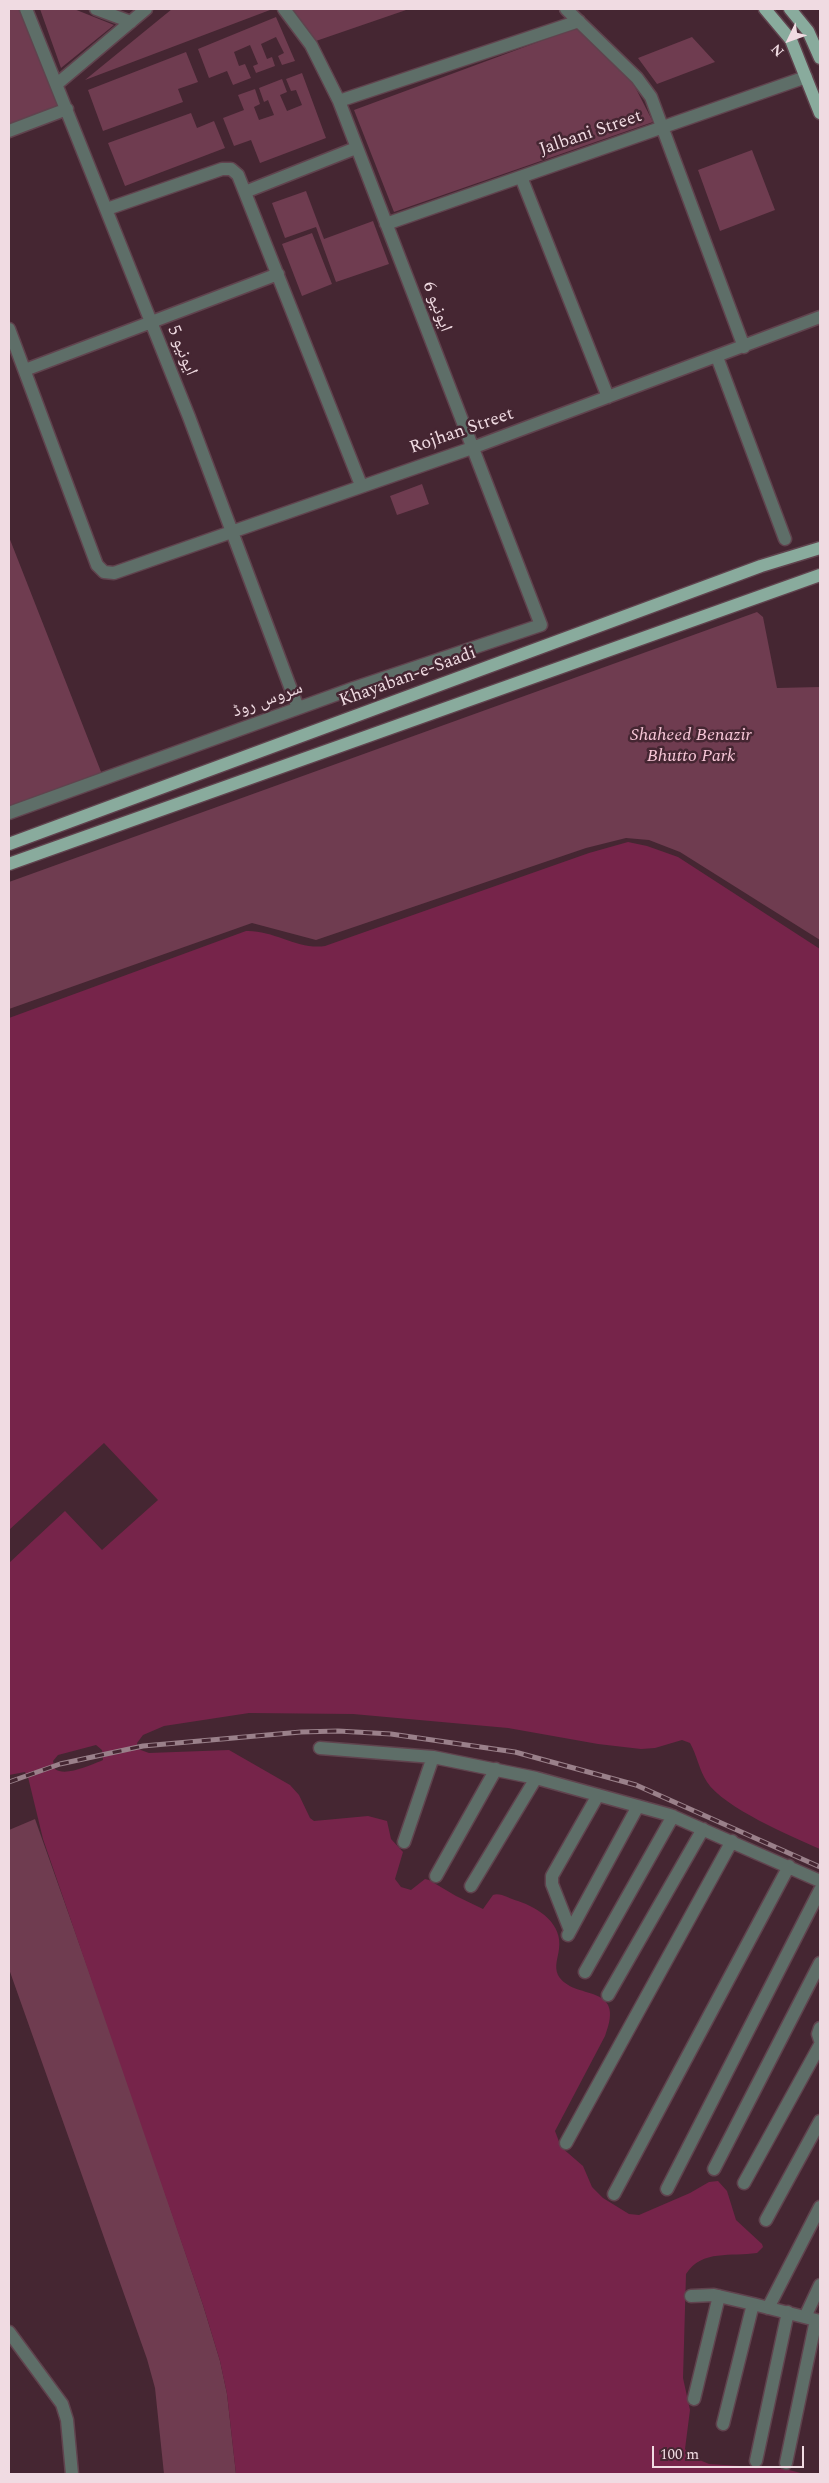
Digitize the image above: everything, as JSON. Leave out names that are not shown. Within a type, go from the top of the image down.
[{"type":"main road","points":[[765,9],[791,40],[820,113]]},
{"type":"main road","points":[[790,9],[808,31],[820,58]]},
{"type":"main road","name":"Khayaban-e-Saadi","points":[[9,844],[742,573],[820,548]]},
{"type":"main road","points":[[9,864],[820,575]]},
{"type":"street","name":"ایونیو 5","points":[[26,9],[189,417],[230,531],[298,708]]},
{"type":"street","points":[[96,9],[131,22]]},
{"type":"street","points":[[57,84],[146,9]]},
{"type":"street","name":"ایونیو 6","points":[[284,9],[311,45],[339,102],[541,625]]},
{"type":"street","points":[[566,9],[637,78],[651,97],[744,347]]},
{"type":"street","points":[[339,102],[579,21]]},
{"type":"street","name":"Jalbani Street","points":[[386,224],[806,77]]},
{"type":"street","points":[[9,130],[67,108]]},
{"type":"street","points":[[245,192],[356,148]]},
{"type":"street","points":[[107,210],[222,169],[231,169],[238,175],[361,485]]},
{"type":"street","points":[[522,177],[608,397]]},
{"type":"street","points":[[9,329],[25,370],[151,324],[278,274]]},
{"type":"street","name":"Rojhan Street","points":[[25,370],[97,565],[104,572],[114,573],[361,485],[472,448],[820,317]]},
{"type":"street","points":[[717,357],[785,539]]},
{"type":"street","name":"سروس روڈ","points":[[9,813],[298,708],[541,625]]},
{"type":"street","points":[[320,1748],[433,1757],[536,1778],[673,1816],[820,1881]]},
{"type":"street","points":[[404,1842],[433,1757]]},
{"type":"street","points":[[436,1876],[496,1770]]},
{"type":"street","points":[[471,1886],[536,1778]]},
{"type":"street","points":[[598,1795],[552,1876],[552,1884],[568,1933],[638,1806]]},
{"type":"street","points":[[585,1972],[673,1816]]},
{"type":"street","points":[[608,1995],[703,1829]]},
{"type":"street","points":[[566,2143],[732,1841]]},
{"type":"street","points":[[614,2194],[789,1866]]},
{"type":"street","points":[[667,2189],[820,1890]]},
{"type":"street","points":[[714,2169],[820,1963]]},
{"type":"street","points":[[820,2028],[818,2034],[820,2040]]},
{"type":"street","points":[[744,2183],[820,2045]]},
{"type":"street","points":[[766,2220],[820,2121]]},
{"type":"street","points":[[768,2308],[820,2207]]},
{"type":"street","points":[[786,2463],[820,2285]]},
{"type":"street","points":[[691,2296],[719,2296],[814,2319]]},
{"type":"street","points":[[694,2399],[719,2296]]},
{"type":"street","points":[[723,2424],[753,2304]]},
{"type":"street","points":[[756,2461],[788,2312]]},
{"type":"street","points":[[9,2332],[62,2404],[67,2420],[72,2474]]},
{"type":"green space","points":[[9,9],[26,9],[67,109],[9,130]]},
{"type":"green space","points":[[40,9],[74,9],[114,25],[61,68]]},
{"type":"green space","points":[[172,9],[270,10],[85,80]]},
{"type":"green space","points":[[291,9],[409,9],[313,42]]},
{"type":"green space","points":[[276,17],[295,61],[282,65],[278,56],[284,53],[276,37],[261,44],[267,59],[272,57],[275,66],[256,73],[253,66],[258,64],[250,45],[234,52],[239,66],[245,64],[251,78],[233,85],[227,71],[209,78],[198,49]]},
{"type":"green space","points":[[576,28],[632,81],[653,122],[394,212],[354,110]]},
{"type":"green space","points":[[692,37],[715,62],[657,84],[638,58]]},
{"type":"green space","points":[[186,52],[198,82],[178,89],[183,102],[103,131],[88,90]]},
{"type":"green space","points":[[302,73],[326,138],[260,163],[251,140],[234,146],[223,118],[244,110],[238,95],[255,89],[260,104],[254,107],[259,120],[274,115],[268,100],[264,102],[259,88],[282,79],[287,92],[280,95],[287,111],[302,105],[296,90],[291,91],[286,79]]},
{"type":"green space","points":[[191,113],[197,128],[214,121],[225,148],[125,186],[108,143]]},
{"type":"green space","points":[[752,150],[775,210],[720,231],[698,170]]},
{"type":"green space","points":[[306,191],[324,239],[373,221],[389,264],[336,282],[316,227],[285,238],[272,203]]},
{"type":"green space","points":[[312,233],[332,284],[302,296],[282,244]]},
{"type":"green space","points":[[422,484],[429,504],[397,515],[390,496]]},
{"type":"green space","points":[[9,537],[105,782],[9,820]]},
{"type":"green space","name":"Shaheed Benazir Bhutto Park","points":[[757,612],[763,617],[777,688],[820,687],[820,940],[680,852],[649,840],[626,838],[586,848],[316,940],[252,923],[9,1009],[9,882]]},
{"type":"green space","points":[[35,1819],[118,2053],[203,2305],[220,2361],[227,2394],[236,2474],[164,2474],[155,2388],[147,2359],[9,1969],[9,1830]]},
{"type":"shaded area","points":[[628,842],[647,846],[678,857],[820,949],[820,1849],[792,1837],[728,1802],[707,1782],[690,1743],[682,1740],[655,1748],[641,1749],[598,1744],[508,1728],[353,1714],[249,1713],[164,1726],[143,1735],[137,1743],[138,1749],[149,1753],[229,1750],[290,1785],[299,1795],[310,1818],[314,1821],[368,1816],[387,1821],[391,1839],[403,1852],[395,1879],[401,1887],[411,1890],[425,1879],[429,1880],[483,1909],[493,1895],[502,1895],[534,1908],[548,1918],[557,1932],[559,1940],[556,1965],[558,1975],[565,1983],[604,2000],[609,2007],[610,2019],[605,2036],[555,2131],[561,2147],[583,2166],[592,2187],[603,2198],[629,2214],[639,2215],[690,2193],[709,2182],[718,2181],[727,2191],[736,2220],[763,2247],[757,2253],[709,2257],[693,2266],[686,2274],[683,2378],[690,2410],[685,2449],[690,2456],[709,2464],[785,2469],[805,2474],[236,2474],[227,2394],[220,2361],[203,2305],[43,1839],[28,1777],[25,1772],[9,1775],[9,1563],[65,1511],[102,1550],[158,1500],[104,1443],[9,1530],[9,1018],[246,931],[266,933],[305,945],[325,946],[589,853]],"holes":[[[96,1745],[102,1750],[103,1760],[101,1761],[71,1771],[65,1772],[55,1769],[53,1761],[58,1755]]]},
{"type":"railway","points":[[9,1782],[60,1764],[143,1746],[301,1732],[338,1731],[391,1734],[515,1752],[636,1785],[820,1867]]}]
